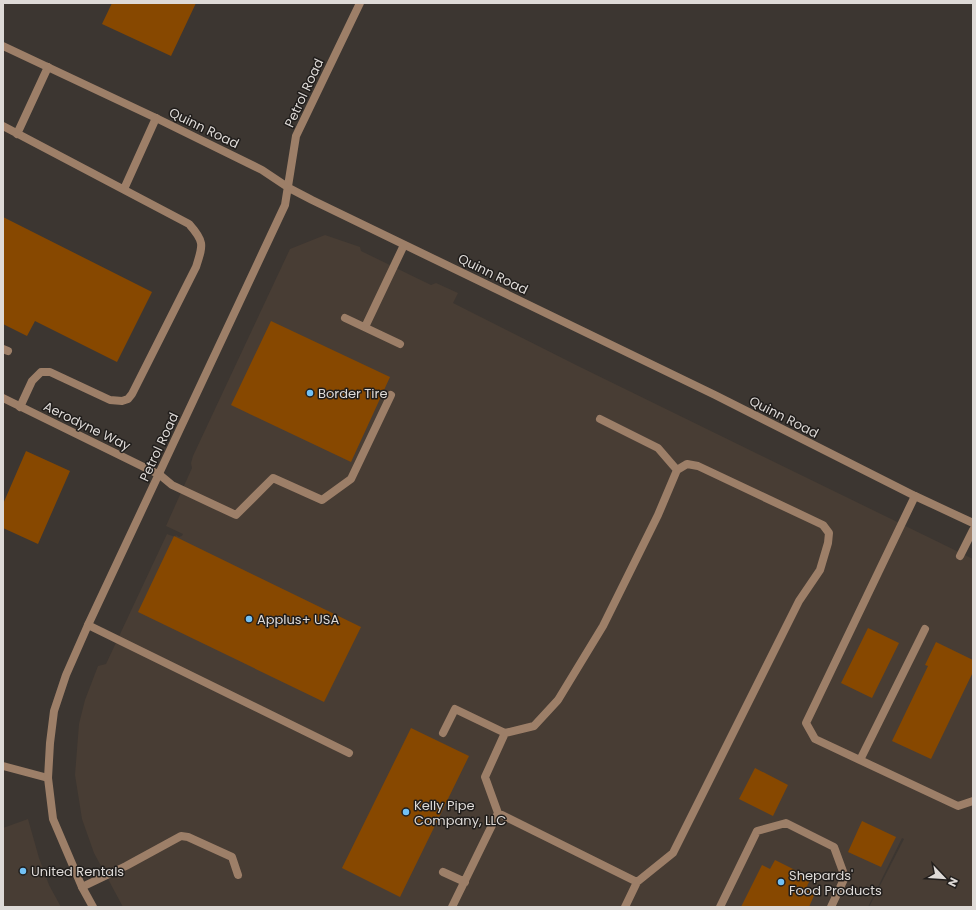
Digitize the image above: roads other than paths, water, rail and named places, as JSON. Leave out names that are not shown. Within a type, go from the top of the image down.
[{"type":"street","name":"Petrol Road","points":[[93,907],[82,887],[53,819],[48,778],[54,711],[66,675],[88,625],[285,205],[289,188],[296,136],[360,3]]},
{"type":"street","name":"Quinn Road","points":[[3,46],[262,170],[289,188],[708,392],[973,524]]},
{"type":"street","points":[[17,134],[48,67]]},
{"type":"street","points":[[124,189],[156,118]]},
{"type":"street","points":[[3,126],[189,224],[198,234],[202,247],[196,267],[132,394],[128,399],[122,401],[110,400],[50,372],[41,372],[32,381],[20,407]]},
{"type":"street","points":[[365,327],[404,245]]},
{"type":"street","points":[[345,318],[400,344]]},
{"type":"street","name":"Aerodyne Way","points":[[3,398],[160,474],[172,485],[236,515],[272,478],[322,500],[351,479],[391,395]]},
{"type":"street","points":[[600,419],[658,448],[677,470]]},
{"type":"street","points":[[443,733],[455,709],[505,733],[534,726],[558,700],[602,626],[658,515],[677,470],[687,464],[698,466],[823,525],[829,533],[828,543],[820,570],[799,601],[673,854],[637,882],[625,907]]},
{"type":"street","points":[[915,496],[806,723],[815,738],[958,806],[973,801]]},
{"type":"street","points":[[960,556],[973,530]]},
{"type":"street","points":[[88,625],[238,700],[349,753]]},
{"type":"street","points":[[860,760],[924,629]]},
{"type":"street","points":[[505,733],[485,777],[498,813],[637,882]]},
{"type":"street","points":[[3,766],[48,778]]},
{"type":"street","points":[[452,907],[498,813]]},
{"type":"street","points":[[720,907],[757,831],[786,823],[834,847],[845,877],[831,907]]},
{"type":"street","points":[[82,887],[126,866],[181,836],[188,837],[232,857],[238,875]]},
{"type":"street","points":[[443,872],[464,882]]},
{"type":"place","name":"Border Tire","points":[[310,393]]},
{"type":"place","name":"Applus+ USA","points":[[249,619]]},
{"type":"place","name":"Kelly Pipe Company, LLC","points":[[406,812]]},
{"type":"place","name":"United Rentals","points":[[23,871]]},
{"type":"place","name":"Shepards' Food Products","points":[[781,882]]}]
